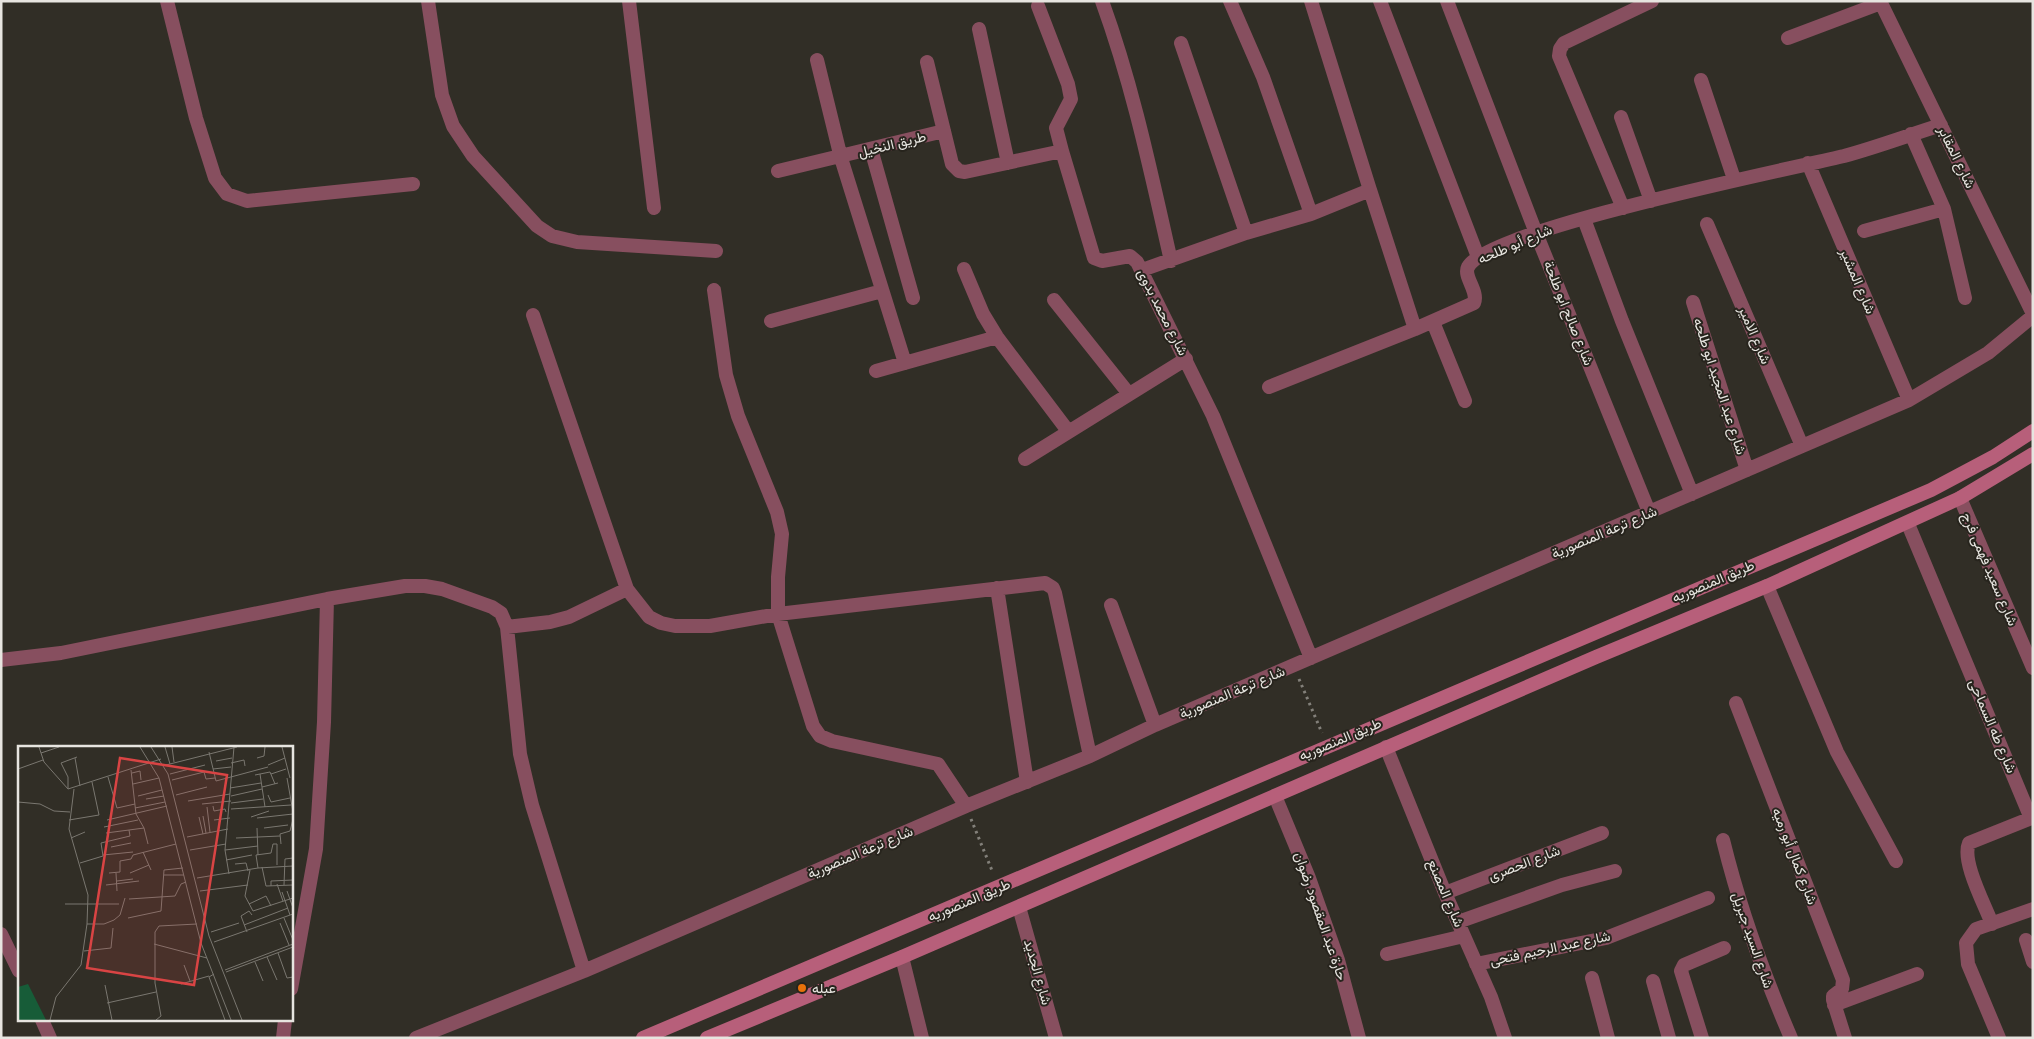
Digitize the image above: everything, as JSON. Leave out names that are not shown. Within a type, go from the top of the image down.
[{"type":"main road","name":"طريق المنصوريه","points":[[642,1038],[999,888],[1587,635],[1931,490],[1993,457],[2033,431]]},
{"type":"main road","name":"طريق المنصوريه","points":[[707,1038],[1019,907],[1386,747],[1767,586],[1908,524],[1960,498],[2033,454]]},
{"type":"main road","points":[[1587,635],[1596,657]]},
{"type":"street","points":[[167,1],[196,118],[215,178],[227,194],[247,200],[412,184]]},
{"type":"street","points":[[428,1],[442,95],[453,126],[473,156],[537,226],[552,236],[576,242],[716,251]]},
{"type":"street","points":[[629,1],[654,208]]},
{"type":"street","points":[[1102,1],[1117,42],[1145,142],[1171,261]]},
{"type":"street","points":[[1230,1],[1262,77],[1311,214]]},
{"type":"street","points":[[1311,1],[1415,329]]},
{"type":"street","points":[[1380,1],[1478,257]]},
{"type":"street","name":"شارع صالح ابو طلحة","points":[[1447,1],[1536,233],[1650,512]]},
{"type":"street","points":[[1623,208],[1559,56],[1560,49],[1564,43],[1652,1]]},
{"type":"street","points":[[1788,38],[1880,2]]},
{"type":"street","name":"شارع المقابر","points":[[1880,2],[2033,315]]},
{"type":"street","points":[[927,62],[952,164],[960,171],[1062,151],[1056,128],[1070,99],[1068,84],[1038,6]]},
{"type":"street","points":[[980,28],[1008,163]]},
{"type":"street","points":[[1181,43],[1246,234]]},
{"type":"street","name":"طريق النخيل","points":[[816,60],[841,158]]},
{"type":"street","points":[[1701,80],[1734,179]]},
{"type":"street","points":[[1621,117],[1651,201]]},
{"type":"street","name":"شارع أبو طلحه","points":[[1269,387],[1433,322],[1474,303],[1475,293],[1468,267],[1478,257],[1536,233],[1584,218],[1734,179],[1844,156],[1941,125]]},
{"type":"street","name":"طريق النخيل","points":[[778,171],[841,158],[944,131]]},
{"type":"street","points":[[1911,134],[1944,209],[1965,298]]},
{"type":"street","points":[[871,149],[914,298]]},
{"type":"street","name":"شارع محمد بدوى","points":[[1062,151],[1094,258],[1102,260],[1130,256],[1135,258],[1186,359],[1213,416],[1311,658]]},
{"type":"street","points":[[841,158],[905,363]]},
{"type":"street","name":"شارع المشير","points":[[1808,163],[1909,400]]},
{"type":"street","points":[[1142,270],[1311,214],[1370,190]]},
{"type":"street","points":[[1864,231],[1944,209]]},
{"type":"street","points":[[1584,218],[1622,321],[1692,494]]},
{"type":"street","name":"شارع الامير","points":[[1707,224],[1802,446]]},
{"type":"street","points":[[964,269],[984,314],[997,337],[1068,431]]},
{"type":"street","points":[[714,290],[726,375],[738,416],[778,512],[782,534],[778,577],[778,614],[813,726],[820,736],[851,746],[938,764],[968,812]]},
{"type":"street","points":[[770,321],[882,291]]},
{"type":"street","points":[[1054,300],[1129,394]]},
{"type":"street","name":"شارع عبد المجيد ابو طلحه","points":[[1692,302],[1747,470]]},
{"type":"street","points":[[533,315],[627,589],[649,617],[675,626],[710,626],[778,614],[1045,583],[1053,588],[1090,756]]},
{"type":"street","name":"شارع ترعة المنصورية","points":[[416,1038],[584,971],[968,812],[1027,782],[1090,756],[1156,725],[1909,400],[1988,353],[2033,315]]},
{"type":"street","points":[[1433,322],[1465,400]]},
{"type":"street","points":[[876,371],[997,337]]},
{"type":"street","points":[[1025,459],[1186,359]]},
{"type":"street","name":"شارع سعيد فهمى فرج","points":[[1960,498],[2033,668]]},
{"type":"street","name":"شارع طه السماحى","points":[[1908,524],[2030,816],[2028,819],[1969,843],[1967,849],[1968,860],[1992,924]]},
{"type":"street","points":[[1,660],[61,654],[327,599],[405,586],[425,586],[442,589],[492,608],[500,613],[507,627],[520,754],[546,855],[584,971]]},
{"type":"street","points":[[1767,586],[1837,752],[1896,861]]},
{"type":"street","points":[[997,588],[1027,782]]},
{"type":"street","points":[[507,627],[550,622],[569,617],[627,589]]},
{"type":"street","points":[[292,983],[316,849],[324,722],[327,599]]},
{"type":"street","points":[[1111,605],[1156,725]]},
{"type":"street","name":"شارع كمال أبو رميه","points":[[1736,703],[1843,980],[1842,989],[1833,996],[1834,1005]]},
{"type":"street","name":"شارع المصنع","points":[[1386,747],[1445,893],[1491,997],[1505,1038]]},
{"type":"street","name":"حارة عبد المقصود رضوان","points":[[1275,796],[1309,878],[1335,951],[1359,1038]]},
{"type":"street","name":"شارع الحصرى","points":[[1445,893],[1602,833]]},
{"type":"street","name":"شارع السيد جبريل","points":[[1723,840],[1736,895],[1757,956],[1791,1038]]},
{"type":"street","points":[[1458,922],[1536,893],[1615,871]]},
{"type":"street","name":"شارع عبد الرحيم فتحى","points":[[1476,964],[1606,938],[1708,898]]},
{"type":"street","name":"شارع الجديد","points":[[1019,907],[1056,1038]]},
{"type":"street","points":[[1998,1038],[1968,964],[1966,950],[1969,938],[1976,929],[2033,909]]},
{"type":"street","points":[[1,934],[18,969]]},
{"type":"street","points":[[1387,954],[1464,936]]},
{"type":"street","points":[[2026,940],[2033,962]]},
{"type":"street","points":[[1702,1038],[1681,971],[1684,966],[1724,948]]},
{"type":"street","points":[[902,957],[922,1038]]},
{"type":"street","points":[[1844,1038],[1834,1005],[1917,974]]},
{"type":"street","points":[[1592,978],[1608,1038]]},
{"type":"street","points":[[1653,981],[1669,1038]]},
{"type":"street","points":[[43,1022],[50,1038]]},
{"type":"street","points":[[283,1038],[286,1022]]},
{"type":"path","points":[[1299,679],[1322,731]]},
{"type":"path","points":[[968,812],[988,863]]},
{"type":"place","name":"عبله","points":[[802,988]]}]
